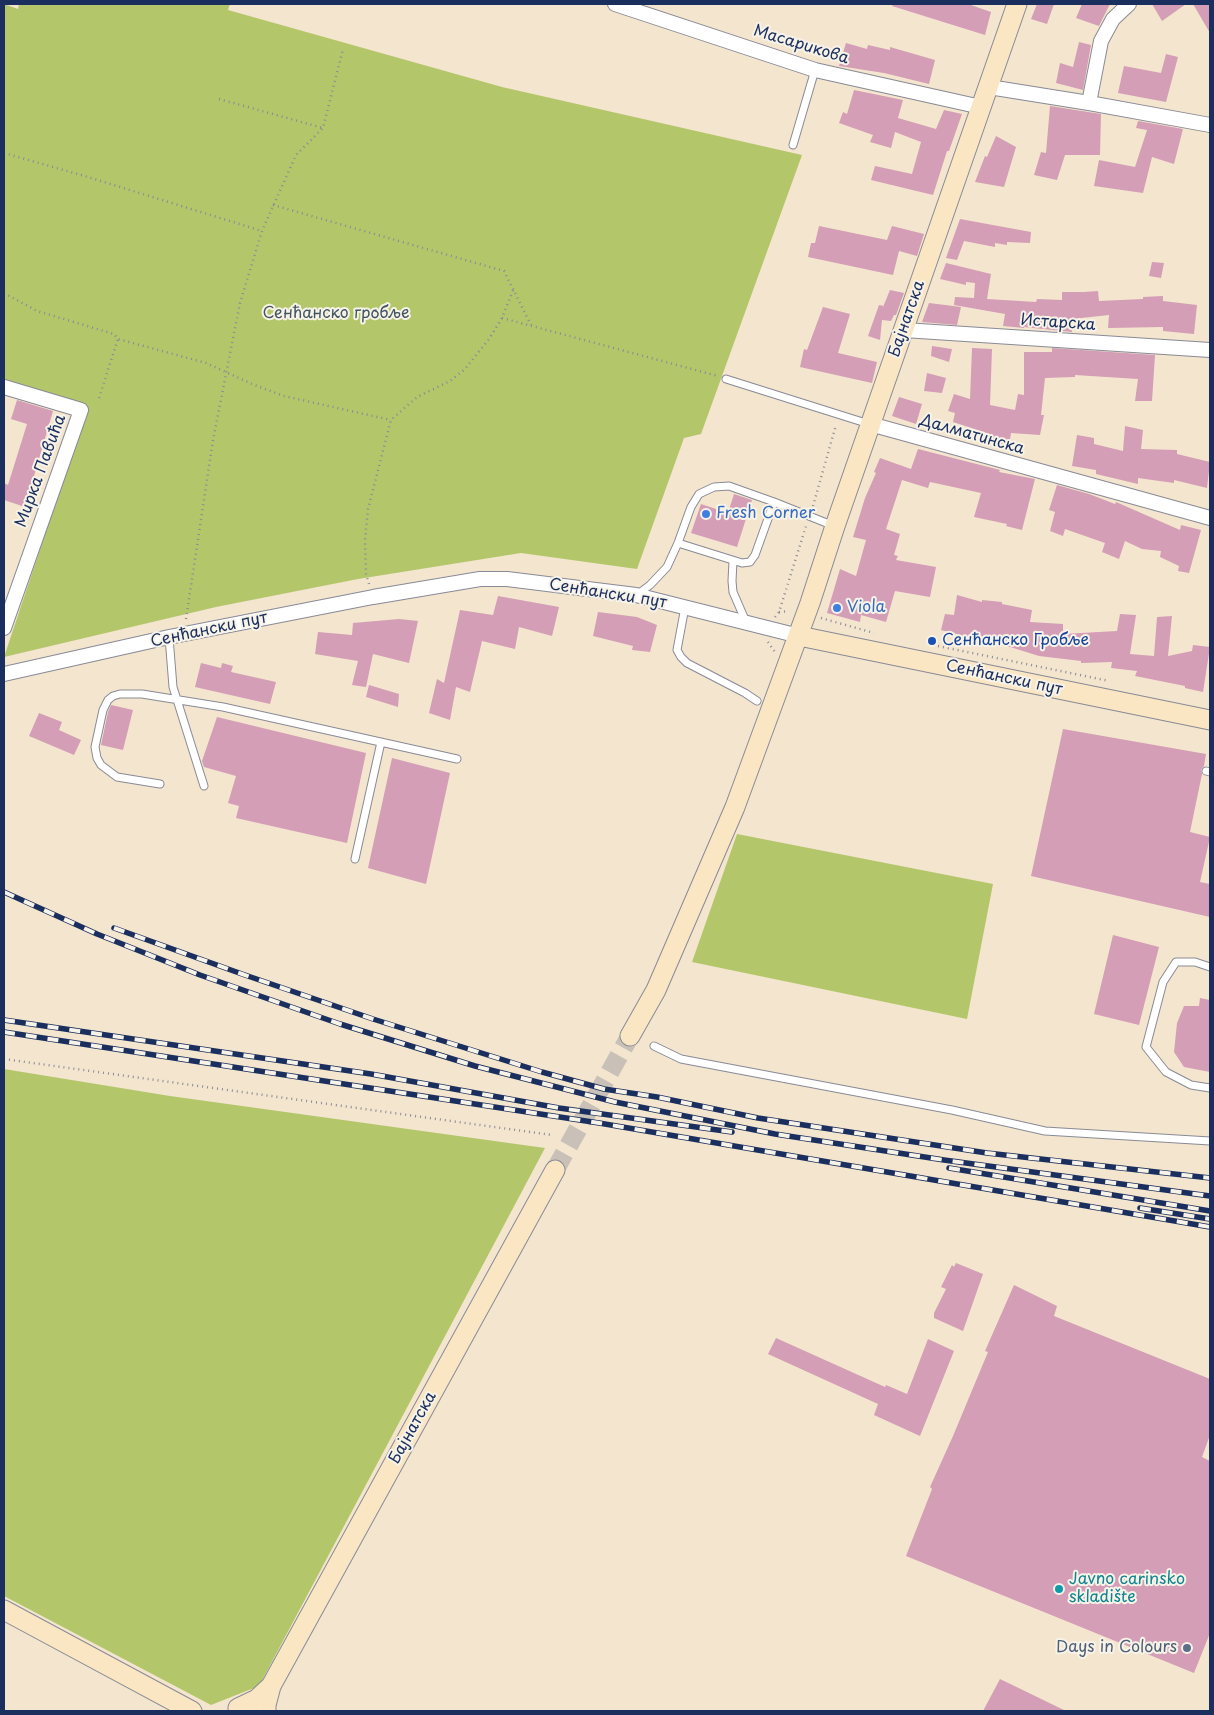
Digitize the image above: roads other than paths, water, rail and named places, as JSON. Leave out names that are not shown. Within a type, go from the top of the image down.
[{"type":"main road","name":"Бајнатска","points":[[630,1036],[660,982],[728,824],[799,636],[870,424],[1017,4]]},
{"type":"main road","name":"Сенћански пут","points":[[799,636],[1210,720]]},
{"type":"main road","name":"Бајнатска","points":[[271,1686],[555,1170]]},
{"type":"main road","points":[[4,1610],[194,1711]]},
{"type":"main road","points":[[233,1709],[257,1699],[271,1686]]},
{"type":"main road","points":[[266,1711],[271,1686]]},
{"type":"main road","points":[[233,1709],[246,1707],[259,1711]]},
{"type":"street","name":"Масарикова","points":[[616,4],[814,70],[981,107]]},
{"type":"street","points":[[1089,103],[1101,41],[1113,19],[1128,4]]},
{"type":"street","points":[[988,87],[1210,125]]},
{"type":"street","name":"Истарска","points":[[904,330],[1210,350]]},
{"type":"street","name":"Мирка Павића","points":[[4,387],[81,410],[4,628]]},
{"type":"street","name":"Далматинска","points":[[870,424],[1210,518]]},
{"type":"street","name":"Сенћански пут","points":[[4,674],[169,637],[373,596],[480,578],[507,579],[636,595],[799,636]]},
{"type":"lane","points":[[793,145],[814,70]]},
{"type":"lane","name":"Далматинска","points":[[726,379],[870,424]]},
{"type":"lane","points":[[636,595],[662,574],[678,543],[696,498],[706,490],[714,487],[729,486],[835,526]]},
{"type":"lane","points":[[678,543],[733,561],[746,563],[753,558],[774,502]]},
{"type":"lane","points":[[733,561],[733,592],[746,622]]},
{"type":"lane","points":[[685,608],[677,650],[681,657],[687,663],[757,701]]},
{"type":"lane","points":[[169,637],[173,687],[204,786]]},
{"type":"lane","points":[[160,784],[117,777],[109,773],[97,758],[95,747],[103,710],[108,700],[113,696],[120,694],[142,694],[223,707],[457,759]]},
{"type":"lane","points":[[355,859],[381,742]]},
{"type":"lane","points":[[1210,966],[1195,962],[1176,962],[1163,982],[1146,1047],[1166,1072],[1191,1085],[1210,1088]]},
{"type":"lane","points":[[654,1046],[681,1059],[952,1110],[1045,1131],[1210,1141]]},
{"type":"tunnel","points":[[555,1170],[630,1036]]},
{"type":"railway","points":[[4,892],[97,934],[200,975],[340,1024],[475,1066],[615,1102],[775,1134],[944,1160],[1210,1196]]},
{"type":"railway","points":[[114,928],[373,1019],[542,1072],[604,1089],[657,1097],[758,1118],[987,1153],[1210,1178]]},
{"type":"railway","points":[[4,1020],[371,1074],[559,1108],[732,1132]]},
{"type":"railway","points":[[4,1032],[599,1123],[1210,1227]]},
{"type":"railway","points":[[949,1168],[1210,1211]]},
{"type":"railway","points":[[1140,1208],[1210,1219]]},
{"type":"place","name":"Fresh Corner","points":[[706,514]]},
{"type":"place","name":"Viola","points":[[837,608]]},
{"type":"place","name":"Сенћанско Гробље","points":[[932,641]]},
{"type":"place","name":"Javno carinsko skladište","points":[[1059,1589]]},
{"type":"place","name":"Days in Colours","points":[[1187,1648]]},
{"type":"park label","name":"Сенћанско гробље","points":[[336,314]]}]
